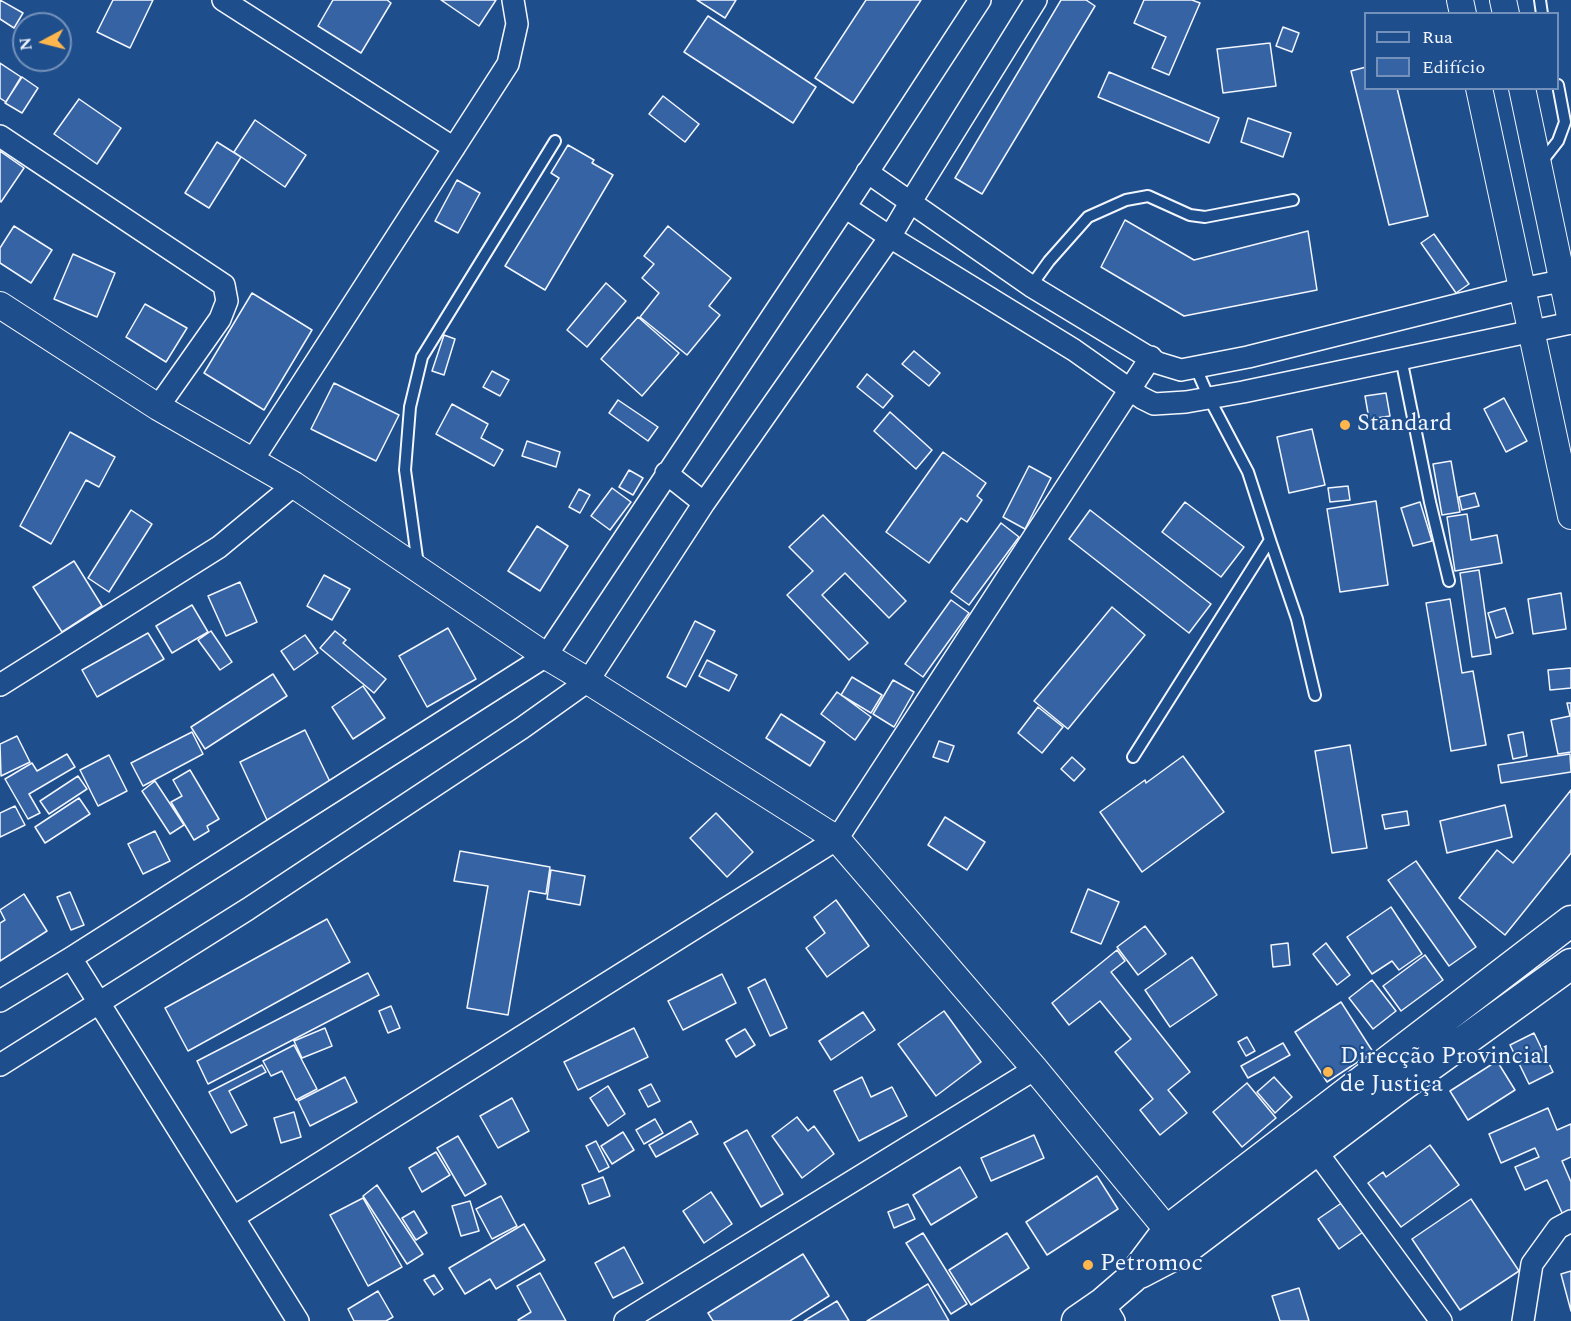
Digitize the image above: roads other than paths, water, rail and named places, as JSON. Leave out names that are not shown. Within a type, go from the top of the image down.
[{"type":"main road","points":[[1077,1321],[1108,1312],[1132,1278],[1176,1240],[1571,921]]},
{"type":"main road","points":[[1176,1240],[1316,1150],[1571,964]]},
{"type":"street","points":[[223,0],[454,148]]},
{"type":"street","points":[[252,460],[508,64],[517,24],[513,0]]},
{"type":"street","points":[[0,1000],[71,958],[546,656],[980,0]]},
{"type":"street","points":[[0,1065],[414,800],[588,681],[704,503],[890,237],[1036,0]]},
{"type":"street","points":[[1480,90],[1571,516]]},
{"type":"street","points":[[845,207],[1074,350],[1142,398],[1154,404],[1209,399],[1571,322],[1567,280],[1538,166],[1522,90]]},
{"type":"street","points":[[0,136],[224,285],[227,302],[220,319],[158,407]]},
{"type":"street","points":[[867,172],[1031,286],[1150,357],[1170,368],[1181,370],[1248,357],[1521,289],[1567,280]]},
{"type":"street","points":[[0,305],[158,407],[294,485],[546,656],[837,839],[1035,1069],[1176,1240]]},
{"type":"street","points":[[234,1217],[837,839],[1150,357]]},
{"type":"street","points":[[666,473],[704,503]]},
{"type":"street","points":[[0,685],[219,547],[294,485]]},
{"type":"street","points":[[71,958],[298,1321]]},
{"type":"street","points":[[625,1321],[1035,1069]]},
{"type":"street","points":[[1316,1150],[1441,1321]]},
{"type":"street","points":[[1523,1321],[1532,1264],[1558,1228],[1571,1221]]},
{"type":"lane","points":[[1538,166],[1558,141],[1565,122],[1558,90]]},
{"type":"lane","points":[[418,569],[405,470],[410,407],[422,357],[555,141]]},
{"type":"lane","points":[[1031,286],[1049,261],[1088,217],[1126,200],[1148,196],[1190,215],[1205,217],[1293,200]]},
{"type":"lane","points":[[1401,358],[1423,471],[1449,581]]},
{"type":"lane","points":[[1196,368],[1209,399],[1248,472],[1297,619],[1315,695]]},
{"type":"lane","points":[[1133,757],[1270,540]]},
{"type":"place","name":"Standard","points":[[1345,425]]},
{"type":"place","name":"Direcção Provincial de Justiça","points":[[1328,1072]]},
{"type":"place","name":"Petromoc","points":[[1088,1265]]}]
